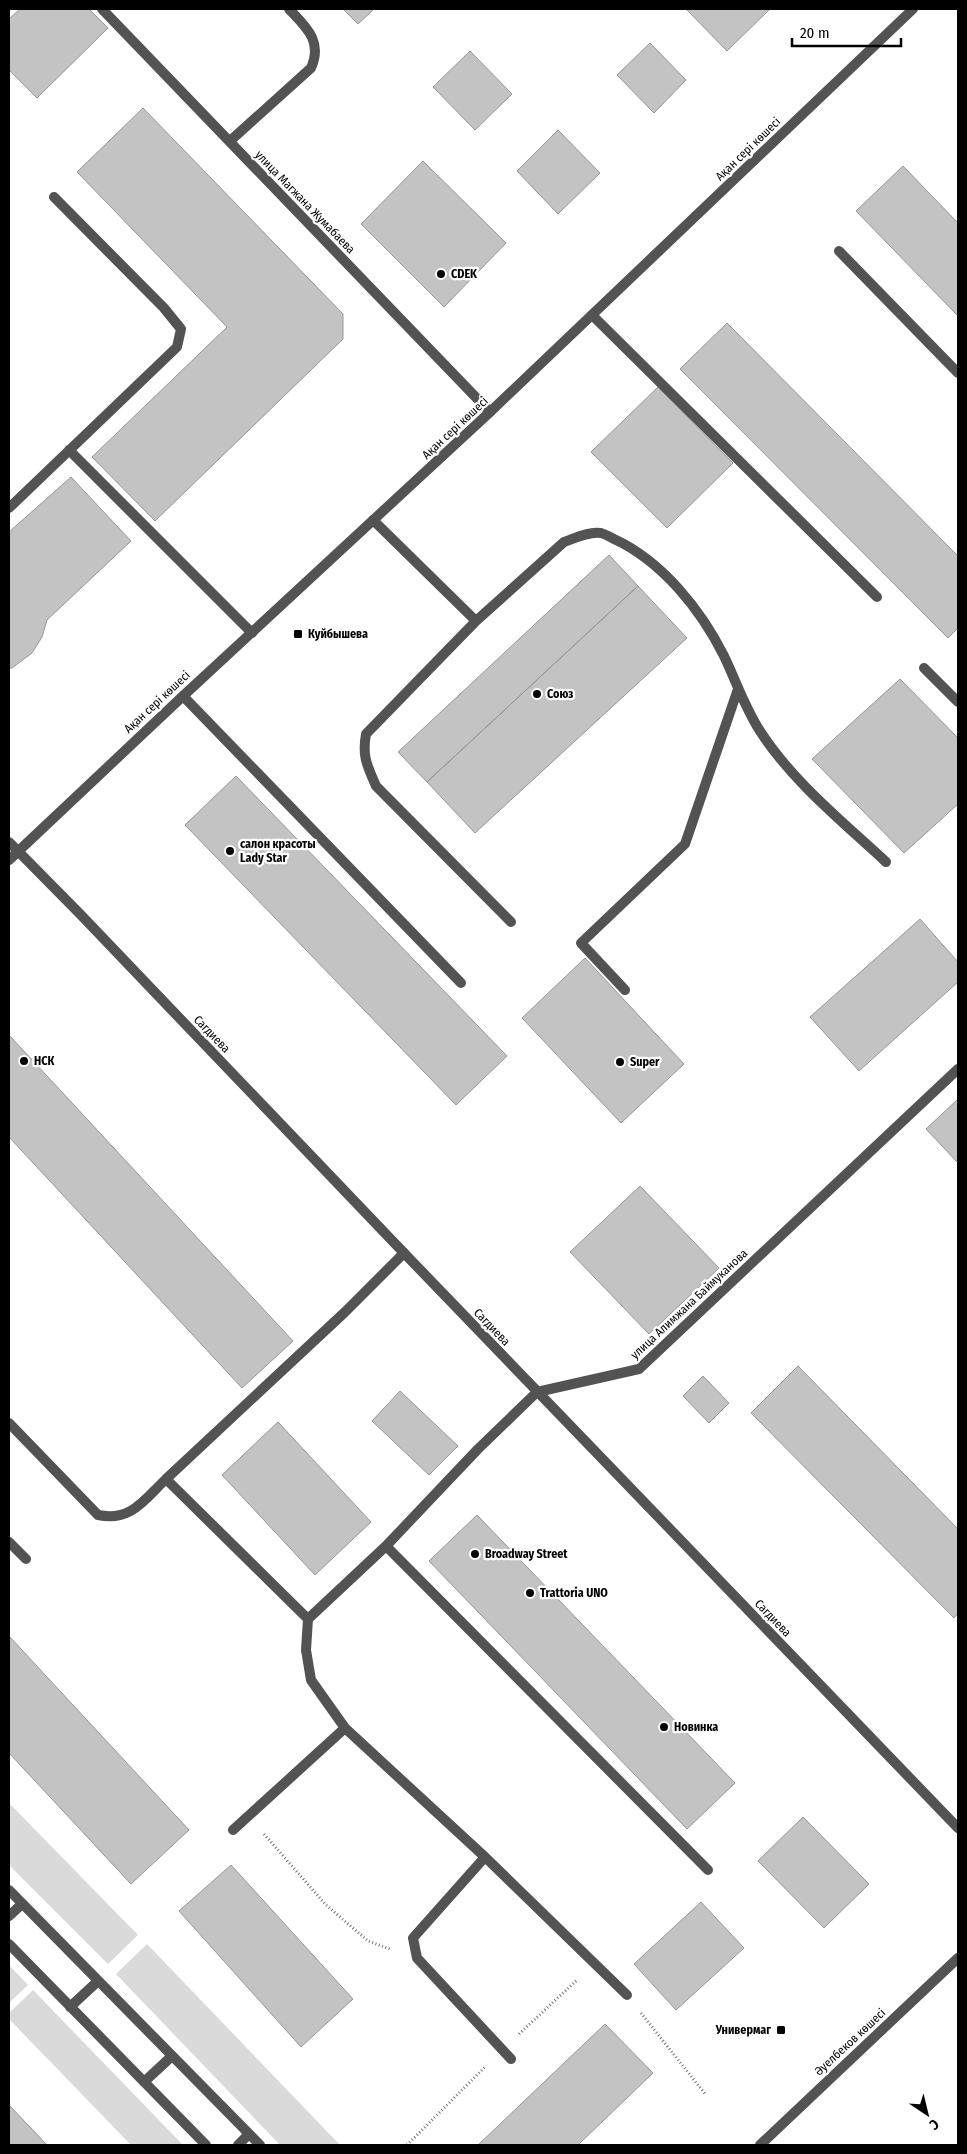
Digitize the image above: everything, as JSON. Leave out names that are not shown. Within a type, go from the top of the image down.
[{"type":"street","name":"улица Магжана Жумабаева","points":[[102,9],[490,412]]},
{"type":"street","points":[[230,141],[311,68],[315,58],[315,46],[312,36],[289,9]]},
{"type":"street","name":"Ақан сері көшесі","points":[[9,860],[490,412],[913,9]]},
{"type":"street","points":[[9,508],[177,347],[181,329],[164,308],[54,198]]},
{"type":"street","points":[[839,251],[958,373]]},
{"type":"street","points":[[592,315],[877,597]]},
{"type":"street","points":[[69,450],[252,632]]},
{"type":"street","points":[[374,520],[476,621]]},
{"type":"street","points":[[511,922],[376,786],[363,750],[366,734],[476,621],[564,542],[582,535],[601,533],[634,548],[686,598],[707,627],[724,656],[738,689],[760,731],[796,778],[886,862]]},
{"type":"street","points":[[924,668],[958,702]]},
{"type":"street","points":[[625,990],[581,943],[684,844],[738,689]]},
{"type":"street","points":[[183,696],[461,982]]},
{"type":"street","name":"Сагдиева","points":[[9,842],[958,1828]]},
{"type":"street","name":"улица Алимжана Баймуканова","points":[[538,1392],[639,1370],[958,1069]]},
{"type":"street","points":[[9,1423],[98,1514],[120,1517],[136,1508],[345,1312],[404,1253]]},
{"type":"street","points":[[538,1392],[478,1449],[386,1546],[308,1619],[306,1650],[312,1680],[345,1728],[485,1857],[627,1995]]},
{"type":"street","points":[[166,1479],[308,1619]]},
{"type":"street","points":[[9,1542],[26,1559]]},
{"type":"street","points":[[386,1546],[708,1870]]},
{"type":"street","points":[[233,1830],[345,1728]]},
{"type":"street","points":[[485,1857],[413,1938],[417,1958],[511,2059]]},
{"type":"street","points":[[9,1890],[260,2145]]},
{"type":"street","points":[[9,1916],[22,1904]]},
{"type":"street","points":[[9,1944],[206,2145]]},
{"type":"street","name":"Әуелбеков көшесі","points":[[760,2145],[958,1958]]},
{"type":"street","points":[[70,2007],[98,1981]]},
{"type":"street","points":[[144,2082],[172,2056]]},
{"type":"street","points":[[238,2145],[249,2134]]},
{"type":"path","points":[[248,1816],[324,1904],[368,1941],[417,1958]]},
{"type":"path","points":[[627,1995],[706,2095]]},
{"type":"shaded area","points":[[9,1803],[138,1935],[108,1964],[9,1865]]},
{"type":"shaded area","points":[[147,1944],[340,2145],[280,2145],[116,1974]]},
{"type":"shaded area","points":[[9,1965],[28,1985],[9,2003]]},
{"type":"shaded area","points":[[33,1990],[183,2145],[131,2145],[9,2019],[9,2013]]},
{"type":"building","points":[[20,9],[89,9],[108,28],[37,98],[9,70],[9,19]]},
{"type":"building","points":[[343,9],[374,9],[358,24]]},
{"type":"building","points":[[686,9],[770,9],[727,51]]},
{"type":"building","points":[[650,43],[686,80],[654,113],[617,75]]},
{"type":"building","points":[[470,51],[512,94],[475,130],[433,87]]},
{"type":"building","points":[[143,108],[343,314],[343,339],[155,521],[92,457],[227,327],[77,172]]},
{"type":"building","points":[[558,130],[600,173],[558,214],[517,171]]},
{"type":"building","points":[[423,161],[506,243],[444,307],[361,224]]},
{"type":"building","points":[[903,166],[958,223],[958,316],[856,211]]},
{"type":"building","points":[[727,323],[958,556],[958,628],[948,638],[680,369]]},
{"type":"building","points":[[658,387],[733,463],[667,528],[591,452]]},
{"type":"building","points":[[71,477],[131,541],[47,620],[42,637],[32,653],[12,668],[9,668],[9,532]]},
{"type":"building","points":[[609,555],[638,586],[427,782],[398,752]]},
{"type":"building","points":[[638,586],[687,638],[475,833],[427,782]]},
{"type":"building","points":[[900,679],[958,738],[958,804],[904,853],[812,759]]},
{"type":"building","points":[[236,776],[507,1056],[456,1105],[185,825]]},
{"type":"building","points":[[920,919],[958,962],[958,982],[859,1071],[810,1017]]},
{"type":"building","points":[[585,958],[684,1064],[621,1123],[522,1018]]},
{"type":"building","points":[[9,1035],[293,1341],[242,1388],[9,1137]]},
{"type":"building","points":[[958,1099],[958,1163],[926,1129]]},
{"type":"building","points":[[640,1186],[719,1268],[649,1334],[570,1252]]},
{"type":"building","points":[[798,1366],[958,1529],[958,1613],[954,1618],[751,1413]]},
{"type":"building","points":[[703,1376],[729,1403],[709,1423],[683,1396]]},
{"type":"building","points":[[400,1391],[458,1446],[429,1475],[372,1421]]},
{"type":"building","points":[[278,1422],[371,1522],[315,1575],[222,1475]]},
{"type":"building","points":[[477,1515],[735,1783],[687,1829],[429,1561]]},
{"type":"building","points":[[9,1636],[189,1830],[131,1884],[9,1753]]},
{"type":"building","points":[[803,1817],[869,1884],[824,1928],[758,1861]]},
{"type":"building","points":[[231,1865],[353,1999],[301,2047],[179,1911]]},
{"type":"building","points":[[701,1902],[744,1948],[676,2010],[634,1964]]},
{"type":"building","points":[[605,2024],[653,2073],[578,2145],[478,2145]]},
{"type":"building","points":[[9,2105],[47,2145],[9,2145]]},
{"type":"place","name":"CDEK","points":[[441,274]]},
{"type":"place","name":"Куйбышева","points":[[298,634]]},
{"type":"place","name":"Союз","points":[[537,694]]},
{"type":"place","name":"салон красоты Lady Star","points":[[230,851]]},
{"type":"place","name":"НСК","points":[[24,1061]]},
{"type":"place","name":"Super","points":[[620,1062]]},
{"type":"place","name":"Broadway Street","points":[[475,1554]]},
{"type":"place","name":"Trattoria UNO","points":[[530,1593]]},
{"type":"place","name":"Новинка","points":[[664,1727]]},
{"type":"place","name":"Универмаг","points":[[781,2030]]}]
